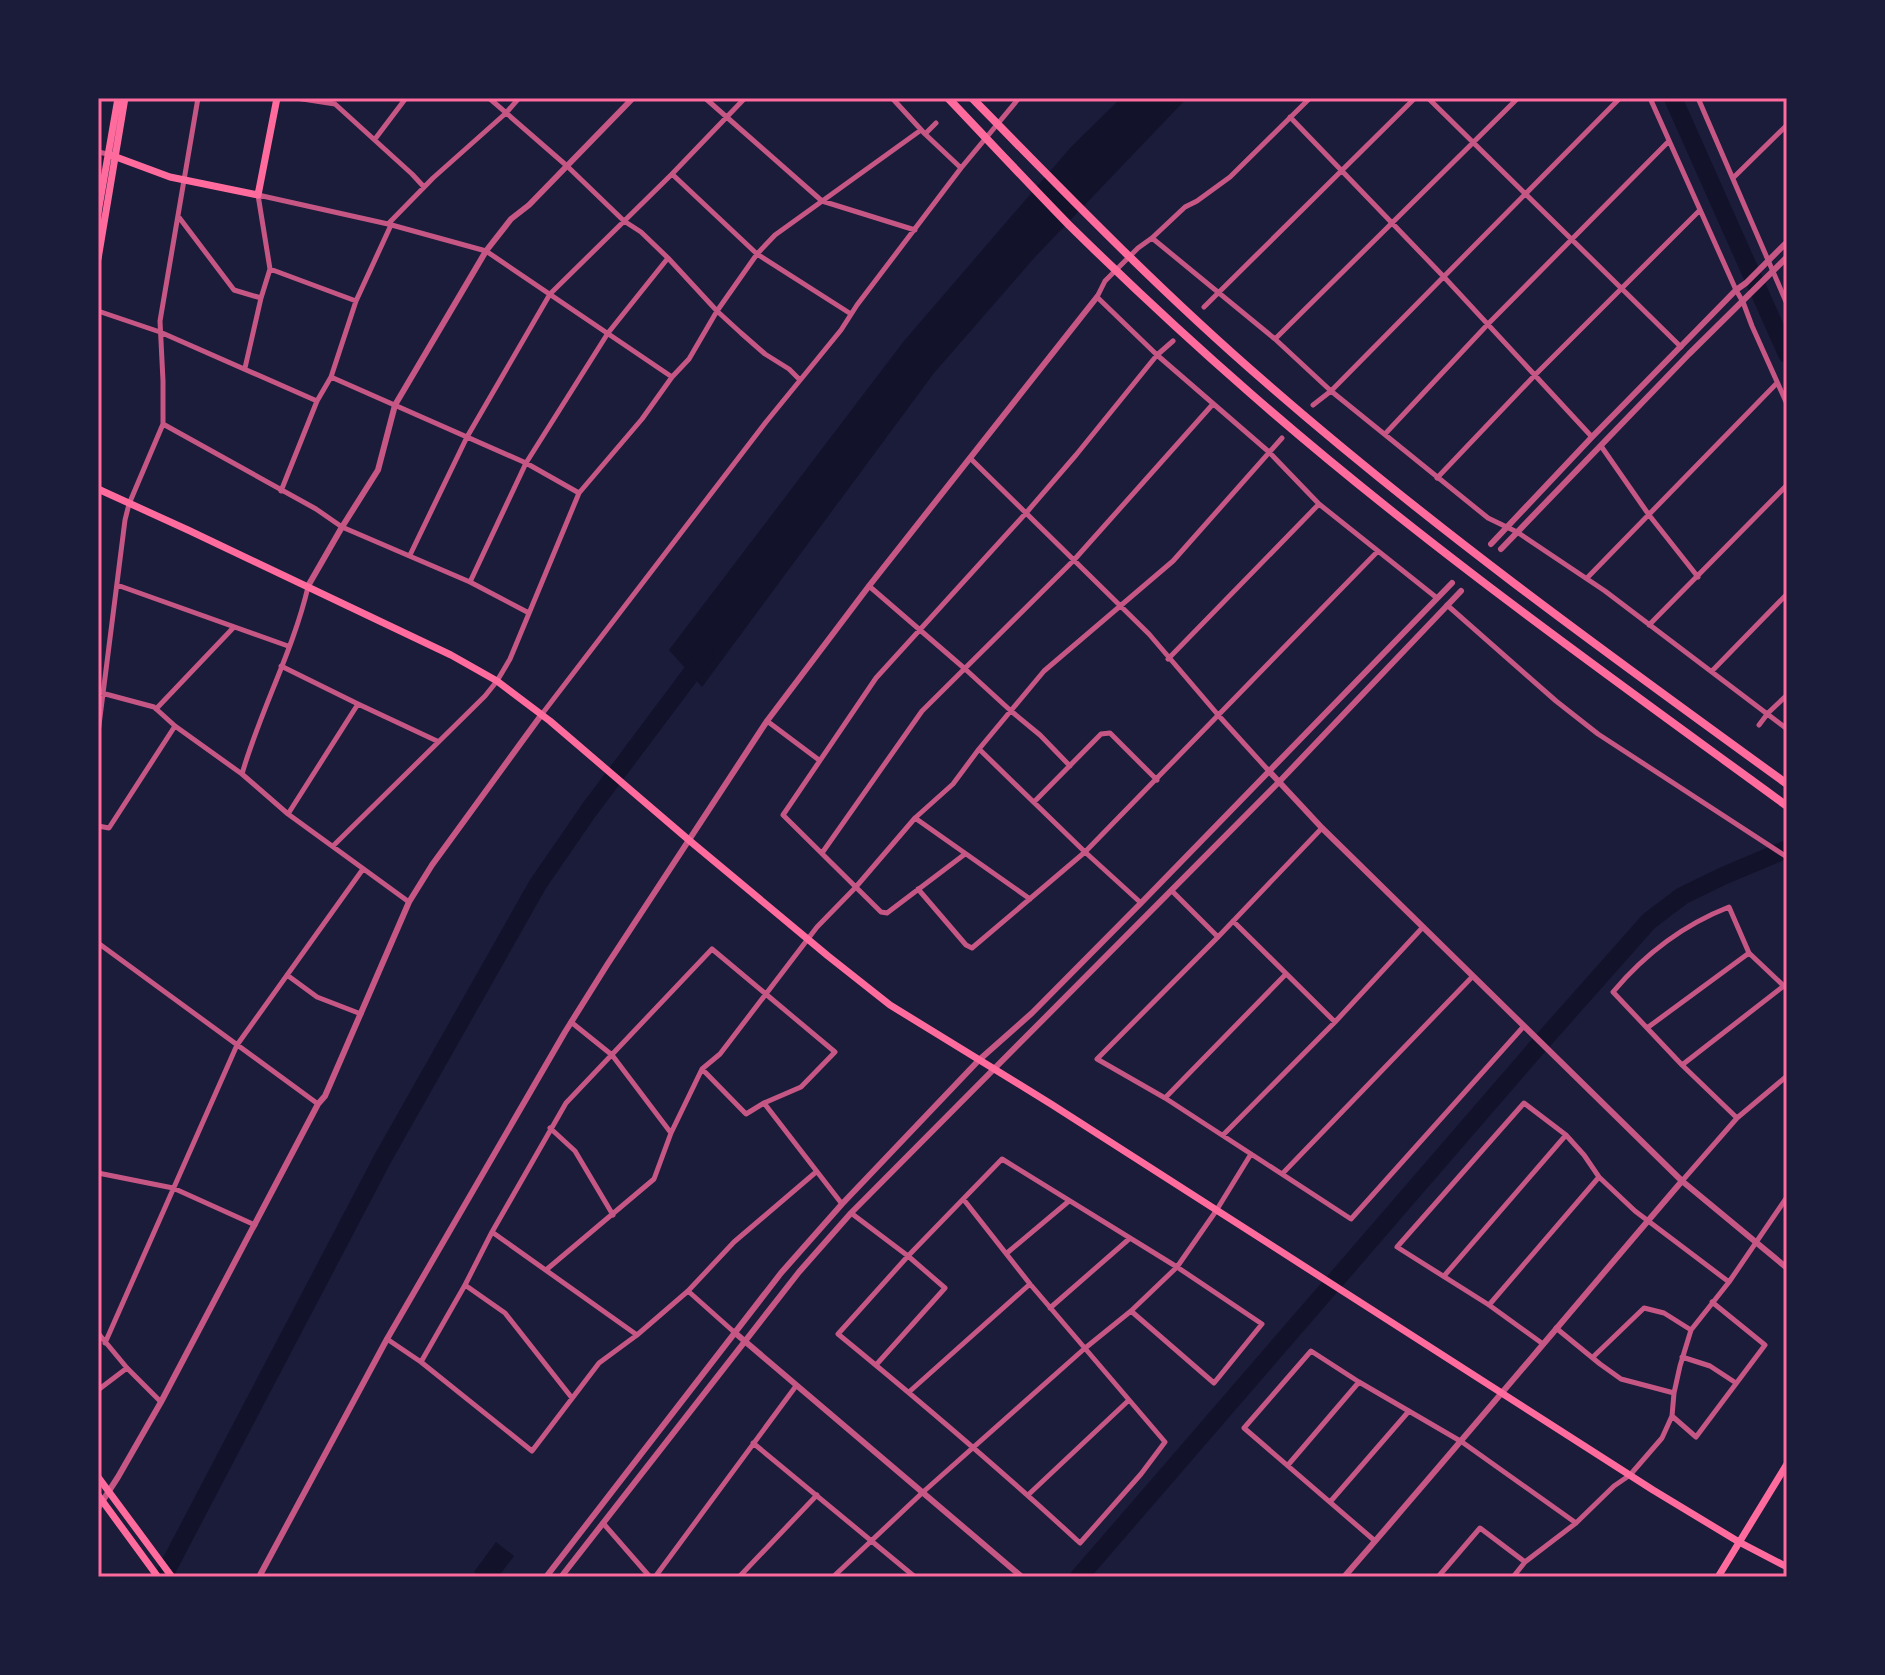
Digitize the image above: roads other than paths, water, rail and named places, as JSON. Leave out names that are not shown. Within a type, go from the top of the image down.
[{"type":"highway","points":[[948,98],[1068,224],[1251,394],[1445,554],[1787,806]]},
{"type":"highway","points":[[972,98],[1142,270],[1265,382],[1456,540],[1559,619],[1787,784]]},
{"type":"main road","points":[[98,259],[118,98]]},
{"type":"main road","points":[[98,213],[125,98]]},
{"type":"main road","points":[[112,155],[170,177],[258,195],[277,98]]},
{"type":"main road","points":[[98,489],[308,586],[451,655],[497,681],[542,714],[690,841],[890,1005],[1630,1475],[1739,1542],[1787,1567]]},
{"type":"main road","points":[[1718,1577],[1784,1475],[1787,1464]]},
{"type":"main road","points":[[98,1477],[172,1577]]},
{"type":"main road","points":[[99,1501],[158,1577]]},
{"type":"street","points":[[98,733],[125,520],[163,424],[160,321],[198,98]]},
{"type":"street","points":[[296,98],[337,101],[424,187]]},
{"type":"street","points":[[375,139],[406,98]]},
{"type":"street","points":[[489,98],[668,258],[717,311],[765,354],[799,379]]},
{"type":"street","points":[[281,491],[317,401],[331,377],[356,301],[389,224],[519,98]]},
{"type":"street","points":[[242,774],[308,586],[378,470],[395,405],[486,251],[511,219],[529,205],[633,98]]},
{"type":"street","points":[[705,98],[822,201],[915,230]]},
{"type":"street","points":[[410,555],[467,437],[550,294],[745,98]]},
{"type":"street","points":[[892,98],[961,168]]},
{"type":"street","points":[[99,1501],[118,1477],[161,1402],[325,1096],[409,902],[432,865],[542,714],[799,379],[841,330],[961,168],[1019,98]]},
{"type":"street","points":[[259,1577],[387,1339],[571,1022],[767,721],[869,586],[1097,297],[1105,281],[1185,207],[1230,177],[1310,98]]},
{"type":"street","points":[[1204,307],[1415,98]]},
{"type":"street","points":[[1428,98],[1681,347]]},
{"type":"street","points":[[1275,339],[1518,98]]},
{"type":"street","points":[[1313,405],[1331,391],[1620,98]]},
{"type":"street","points":[[1650,98],[1787,404]]},
{"type":"street","points":[[1698,98],[1787,304]]},
{"type":"street","points":[[1290,117],[1592,437]]},
{"type":"street","points":[[333,846],[497,681],[510,659],[579,493],[689,359],[717,311],[757,254],[775,235],[936,123]]},
{"type":"street","points":[[1733,178],[1787,125]]},
{"type":"street","points":[[1385,434],[1488,324],[1669,141]]},
{"type":"street","points":[[98,152],[112,155]]},
{"type":"street","points":[[672,174],[757,254],[851,314]]},
{"type":"street","points":[[245,368],[270,269],[258,195],[389,224],[486,251],[672,377]]},
{"type":"street","points":[[1437,478],[1700,210]]},
{"type":"street","points":[[178,216],[234,290],[261,298]]},
{"type":"street","points":[[1152,238],[1275,339],[1331,391],[1488,518],[1517,532],[1587,578],[1787,729]]},
{"type":"street","points":[[1491,544],[1736,290],[1787,242]]},
{"type":"street","points":[[1501,549],[1787,257]]},
{"type":"street","points":[[470,582],[526,463],[608,333],[668,258]]},
{"type":"street","points":[[270,269],[356,301]]},
{"type":"street","points":[[1097,297],[1157,355],[1269,452],[1319,504],[1437,598]]},
{"type":"street","points":[[98,311],[160,332],[317,401]]},
{"type":"street","points":[[965,854],[887,913],[881,912],[783,815],[876,678],[1026,513],[1157,355],[1173,341]]},
{"type":"street","points":[[331,377],[526,463],[579,493]]},
{"type":"street","points":[[1587,578],[1777,383]]},
{"type":"street","points":[[822,853],[922,711],[1074,560],[1213,404]]},
{"type":"street","points":[[163,424],[316,509],[342,527],[470,582],[529,613]]},
{"type":"street","points":[[546,1270],[654,1179],[671,1133],[702,1069],[720,1054],[817,927],[915,818],[953,784],[1044,671],[1173,561],[1282,438]]},
{"type":"street","points":[[1601,446],[1649,515],[1698,577]]},
{"type":"street","points":[[970,458],[1149,634],[1168,659],[1322,828],[1682,1181],[1787,1268]]},
{"type":"street","points":[[1649,625],[1787,485]]},
{"type":"street","points":[[1168,659],[1319,504]]},
{"type":"street","points":[[918,889],[966,945],[972,948],[1085,852],[1378,551]]},
{"type":"street","points":[[546,1577],[734,1332],[842,1204],[979,1060],[1032,1013],[1452,583]]},
{"type":"street","points":[[117,585],[288,646]]},
{"type":"street","points":[[869,586],[1040,735],[1070,766]]},
{"type":"street","points":[[561,1577],[799,1272],[851,1213],[1279,782],[1461,591]]},
{"type":"street","points":[[1712,671],[1787,594]]},
{"type":"street","points":[[1447,605],[1598,734],[1787,857]]},
{"type":"street","points":[[156,709],[234,627]]},
{"type":"street","points":[[281,666],[437,741]]},
{"type":"street","points":[[101,693],[156,709],[242,774],[288,814],[409,902]]},
{"type":"street","points":[[1759,725],[1787,695]]},
{"type":"street","points":[[288,814],[358,704]]},
{"type":"street","points":[[767,721],[819,760]]},
{"type":"street","points":[[98,826],[109,828],[175,726]]},
{"type":"street","points":[[1034,802],[1101,734],[1110,733],[1157,780]]},
{"type":"street","points":[[979,749],[1141,903]]},
{"type":"street","points":[[1696,798],[1703,792]]},
{"type":"street","points":[[915,818],[1030,899]]},
{"type":"street","points":[[1322,828],[1097,1059],[1165,1098],[1351,1219],[1527,1028]]},
{"type":"street","points":[[105,1343],[237,1045],[363,869]]},
{"type":"street","points":[[1172,891],[1218,937]]},
{"type":"street","points":[[1682,1065],[1786,986],[1749,953],[1729,907],[1676,933],[1639,963],[1613,992],[1682,1065],[1737,1118]]},
{"type":"street","points":[[1233,921],[1335,1022]]},
{"type":"street","points":[[1223,1135],[1335,1022],[1423,927]]},
{"type":"street","points":[[98,943],[318,1104]]},
{"type":"street","points":[[421,1362],[566,1103],[712,949],[835,1052],[801,1087],[746,1114],[702,1069]]},
{"type":"street","points":[[1647,1028],[1749,953]]},
{"type":"street","points":[[1165,1098],[1286,974]]},
{"type":"street","points":[[287,975],[317,997],[361,1014]]},
{"type":"street","points":[[1283,1173],[1473,976]]},
{"type":"street","points":[[571,1022],[612,1055],[671,1133]]},
{"type":"street","points":[[1344,1577],[1737,1118],[1787,1076]]},
{"type":"street","points":[[764,1103],[842,1204]]},
{"type":"street","points":[[1543,1344],[1489,1305],[1397,1247],[1524,1103],[1566,1135],[1599,1177],[1635,1211],[1729,1282]]},
{"type":"street","points":[[550,1128],[575,1151],[613,1215]]},
{"type":"street","points":[[1444,1276],[1566,1135]]},
{"type":"street","points":[[833,1577],[922,1493],[1131,1311],[1177,1267],[1251,1154]]},
{"type":"street","points":[[964,1200],[1030,1284],[1165,1442],[1080,1543],[974,1448],[838,1334],[1002,1159],[1177,1267],[1262,1324],[1214,1383],[1131,1311]]},
{"type":"street","points":[[387,1339],[421,1362],[532,1451],[599,1363],[688,1291],[734,1242],[816,1172]]},
{"type":"street","points":[[98,1173],[173,1188],[255,1225]]},
{"type":"street","points":[[1489,1305],[1599,1177]]},
{"type":"street","points":[[1513,1577],[1525,1562],[1576,1523],[1614,1486],[1630,1475],[1662,1438],[1672,1416],[1674,1393],[1691,1330],[1729,1282],[1787,1197]]},
{"type":"street","points":[[1007,1253],[1069,1201]]},
{"type":"street","points":[[851,1213],[945,1288],[876,1365]]},
{"type":"street","points":[[492,1232],[637,1335]]},
{"type":"street","points":[[1050,1308],[1129,1239]]},
{"type":"street","points":[[909,1392],[1030,1284]]},
{"type":"street","points":[[465,1285],[505,1313],[572,1398]]},
{"type":"street","points":[[688,1291],[1022,1577]]},
{"type":"street","points":[[1672,1416],[1696,1437],[1765,1345],[1712,1302]]},
{"type":"street","points":[[1593,1357],[1644,1308],[1664,1313],[1691,1330]]},
{"type":"street","points":[[1556,1328],[1621,1379],[1674,1393]]},
{"type":"street","points":[[98,1333],[161,1402]]},
{"type":"street","points":[[1375,1541],[1244,1428],[1311,1351],[1462,1442],[1576,1523]]},
{"type":"street","points":[[1682,1357],[1710,1366],[1736,1383]]},
{"type":"street","points":[[98,1390],[127,1368]]},
{"type":"street","points":[[1288,1465],[1359,1382]]},
{"type":"street","points":[[603,1523],[652,1577],[796,1386]]},
{"type":"street","points":[[1028,1495],[1129,1400]]},
{"type":"street","points":[[1330,1502],[1409,1411]]},
{"type":"street","points":[[753,1443],[915,1577]]},
{"type":"street","points":[[739,1577],[817,1495]]},
{"type":"street","points":[[1438,1577],[1480,1528],[1525,1562]]},
{"type":"waterway","points":[[1673,98],[1787,354]]},
{"type":"waterway","points":[[163,1577],[383,1158],[538,884],[589,810],[706,654]]},
{"type":"waterway","points":[[1079,1577],[1649,921],[1682,896],[1787,849]]}]
